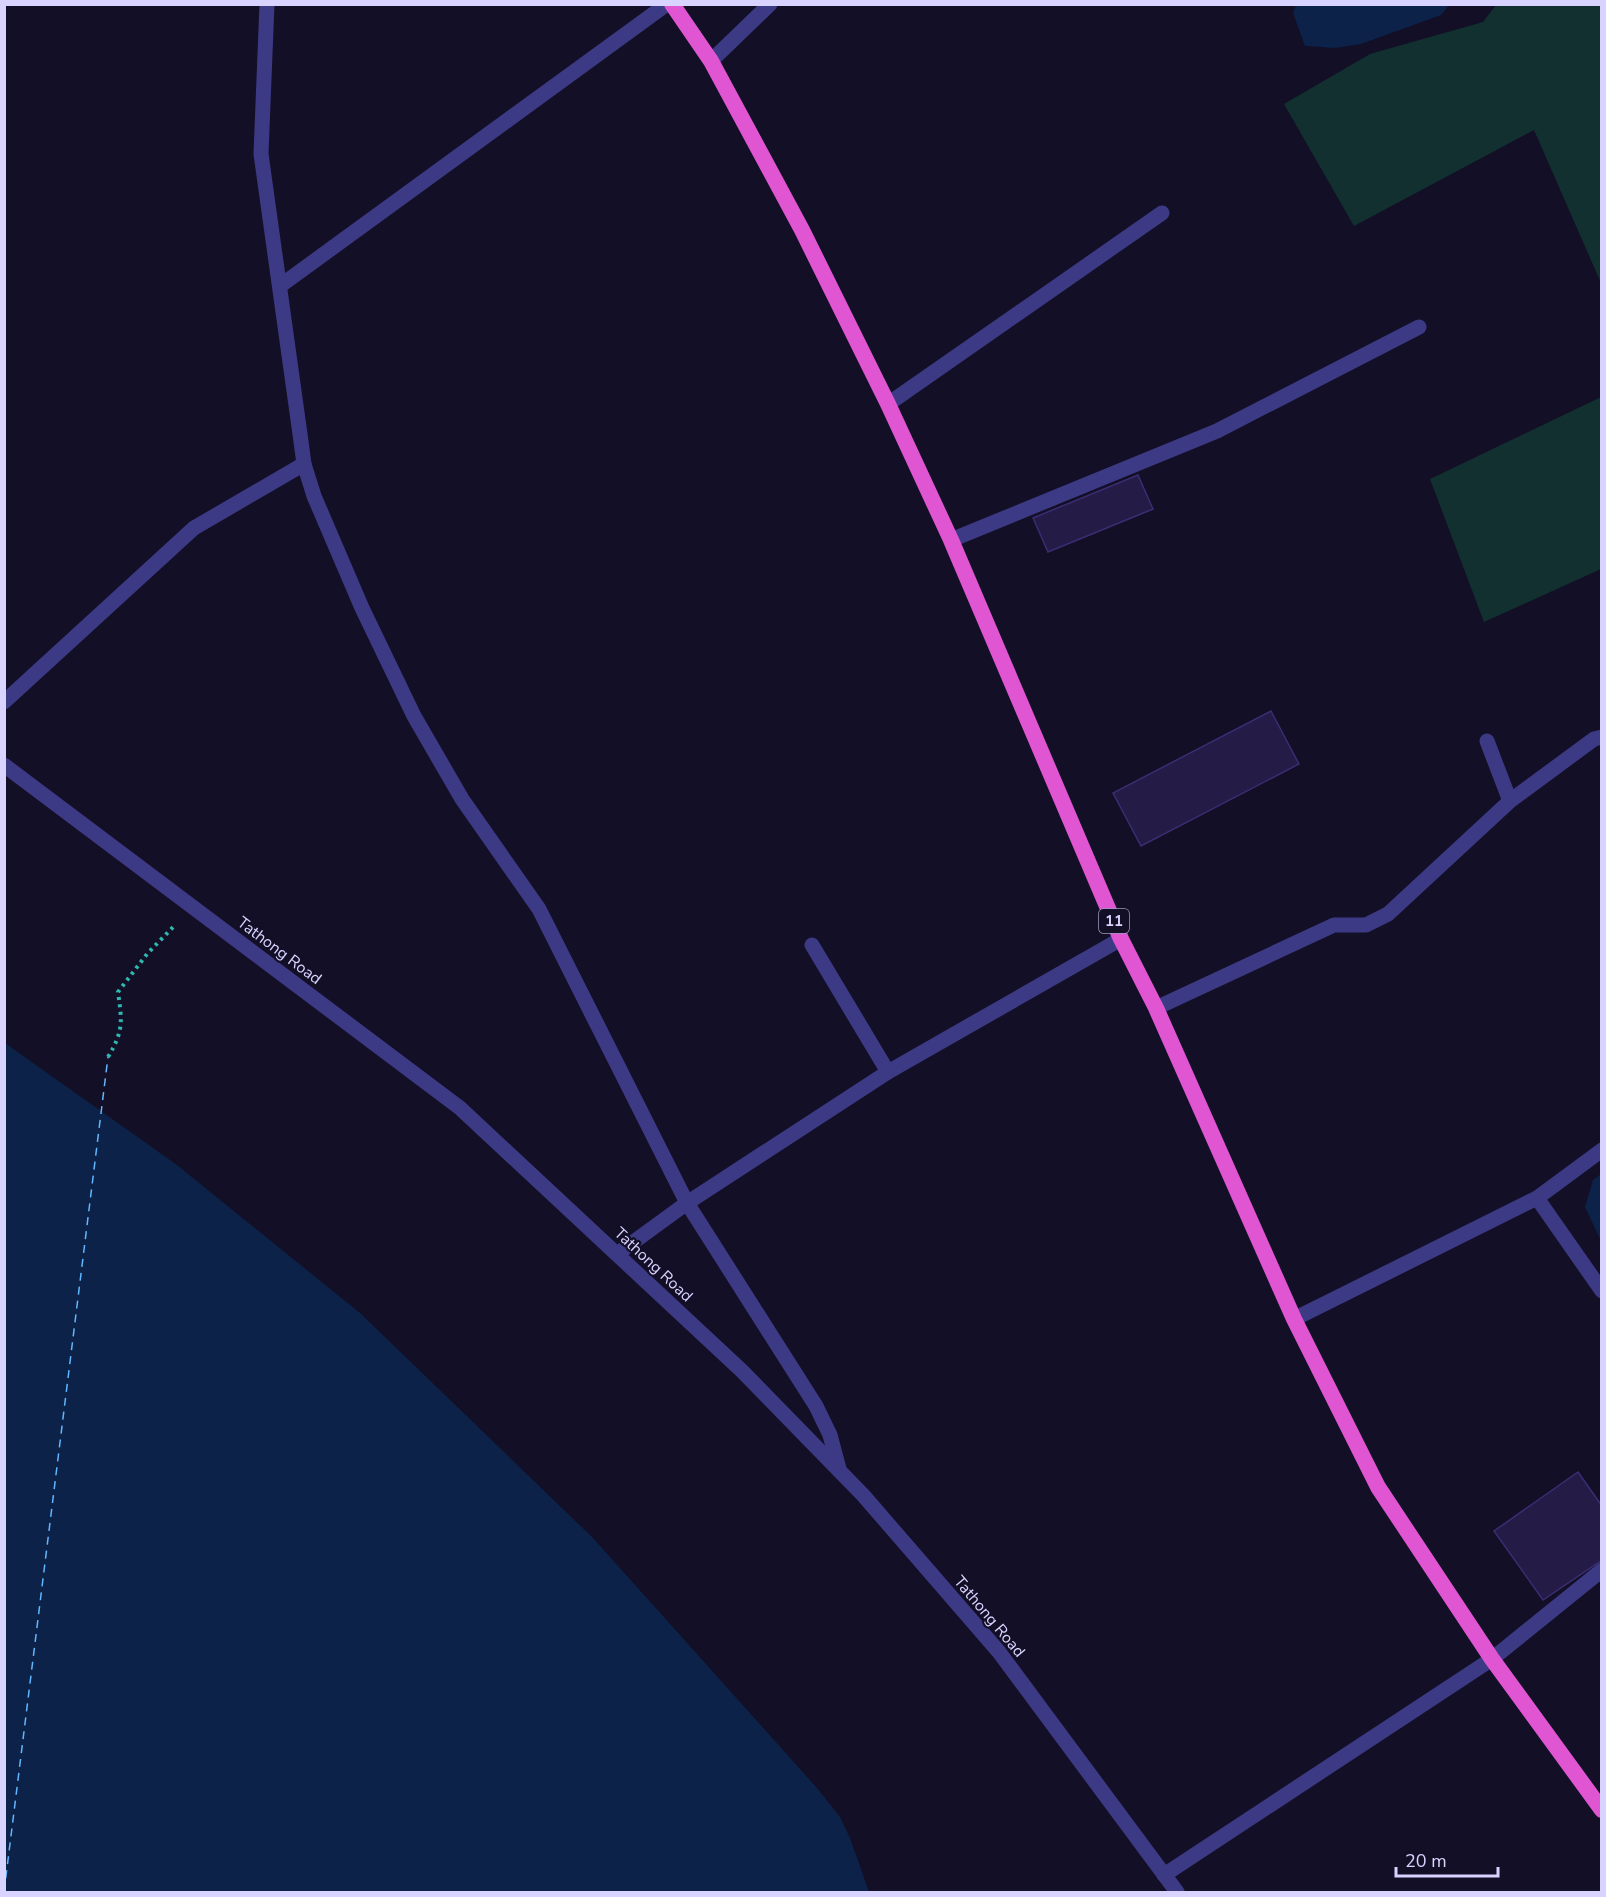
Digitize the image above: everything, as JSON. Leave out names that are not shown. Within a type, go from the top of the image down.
[{"type":"highway","name":"11","points":[[672,4],[711,61],[802,230],[888,404],[951,540],[1121,939],[1156,1008],[1294,1319],[1378,1487],[1492,1659],[1602,1810]]},
{"type":"street","points":[[267,4],[261,154],[304,464],[314,496],[362,608],[414,716],[462,799],[539,909],[687,1203],[816,1406],[830,1435],[840,1472]]},
{"type":"street","points":[[280,286],[667,4]]},
{"type":"street","points":[[711,61],[770,4]]},
{"type":"street","points":[[888,404],[1162,213]]},
{"type":"street","points":[[951,540],[1217,431],[1419,327]]},
{"type":"street","points":[[4,702],[194,528],[304,464]]},
{"type":"street","points":[[1156,1008],[1334,925],[1366,925],[1388,914],[1510,801],[1594,739],[1602,737]]},
{"type":"street","points":[[1487,741],[1510,801]]},
{"type":"street","name":"Tathong Road","points":[[4,765],[460,1108],[742,1371],[863,1495],[999,1652],[1177,1893]]},
{"type":"street","points":[[616,1254],[687,1203],[888,1072],[1121,939]]},
{"type":"street","points":[[812,945],[888,1072]]},
{"type":"street","points":[[1294,1319],[1537,1197],[1602,1150]]},
{"type":"street","points":[[1537,1197],[1602,1291]]},
{"type":"street","points":[[1164,1875],[1492,1659],[1602,1570]]},
{"type":"path","points":[[108,1057],[120,1038],[122,1021],[118,992],[147,954],[193,907]]},
{"type":"green space","points":[[1496,5],[1601,5],[1601,283],[1534,130],[1354,226],[1284,104],[1370,54],[1483,22]]},
{"type":"green space","points":[[1601,397],[1601,569],[1484,622],[1430,479]]},
{"type":"water","points":[[1296,4],[1449,5],[1441,15],[1361,44],[1335,48],[1305,46],[1293,13]]},
{"type":"water","points":[[5,1043],[177,1165],[360,1313],[593,1538],[817,1788],[840,1817],[869,1892],[5,1892]]},
{"type":"water","points":[[1601,1174],[1601,1241],[1585,1207],[1593,1180]]},
{"type":"building","points":[[1138,475],[1153,509],[1048,552],[1033,518]]},
{"type":"building","points":[[1271,711],[1299,764],[1141,846],[1113,793]]},
{"type":"building","points":[[1578,1472],[1602,1506],[1602,1560],[1543,1600],[1494,1531]]},
{"type":"ferry route","points":[[4,1892],[108,1057]]}]
